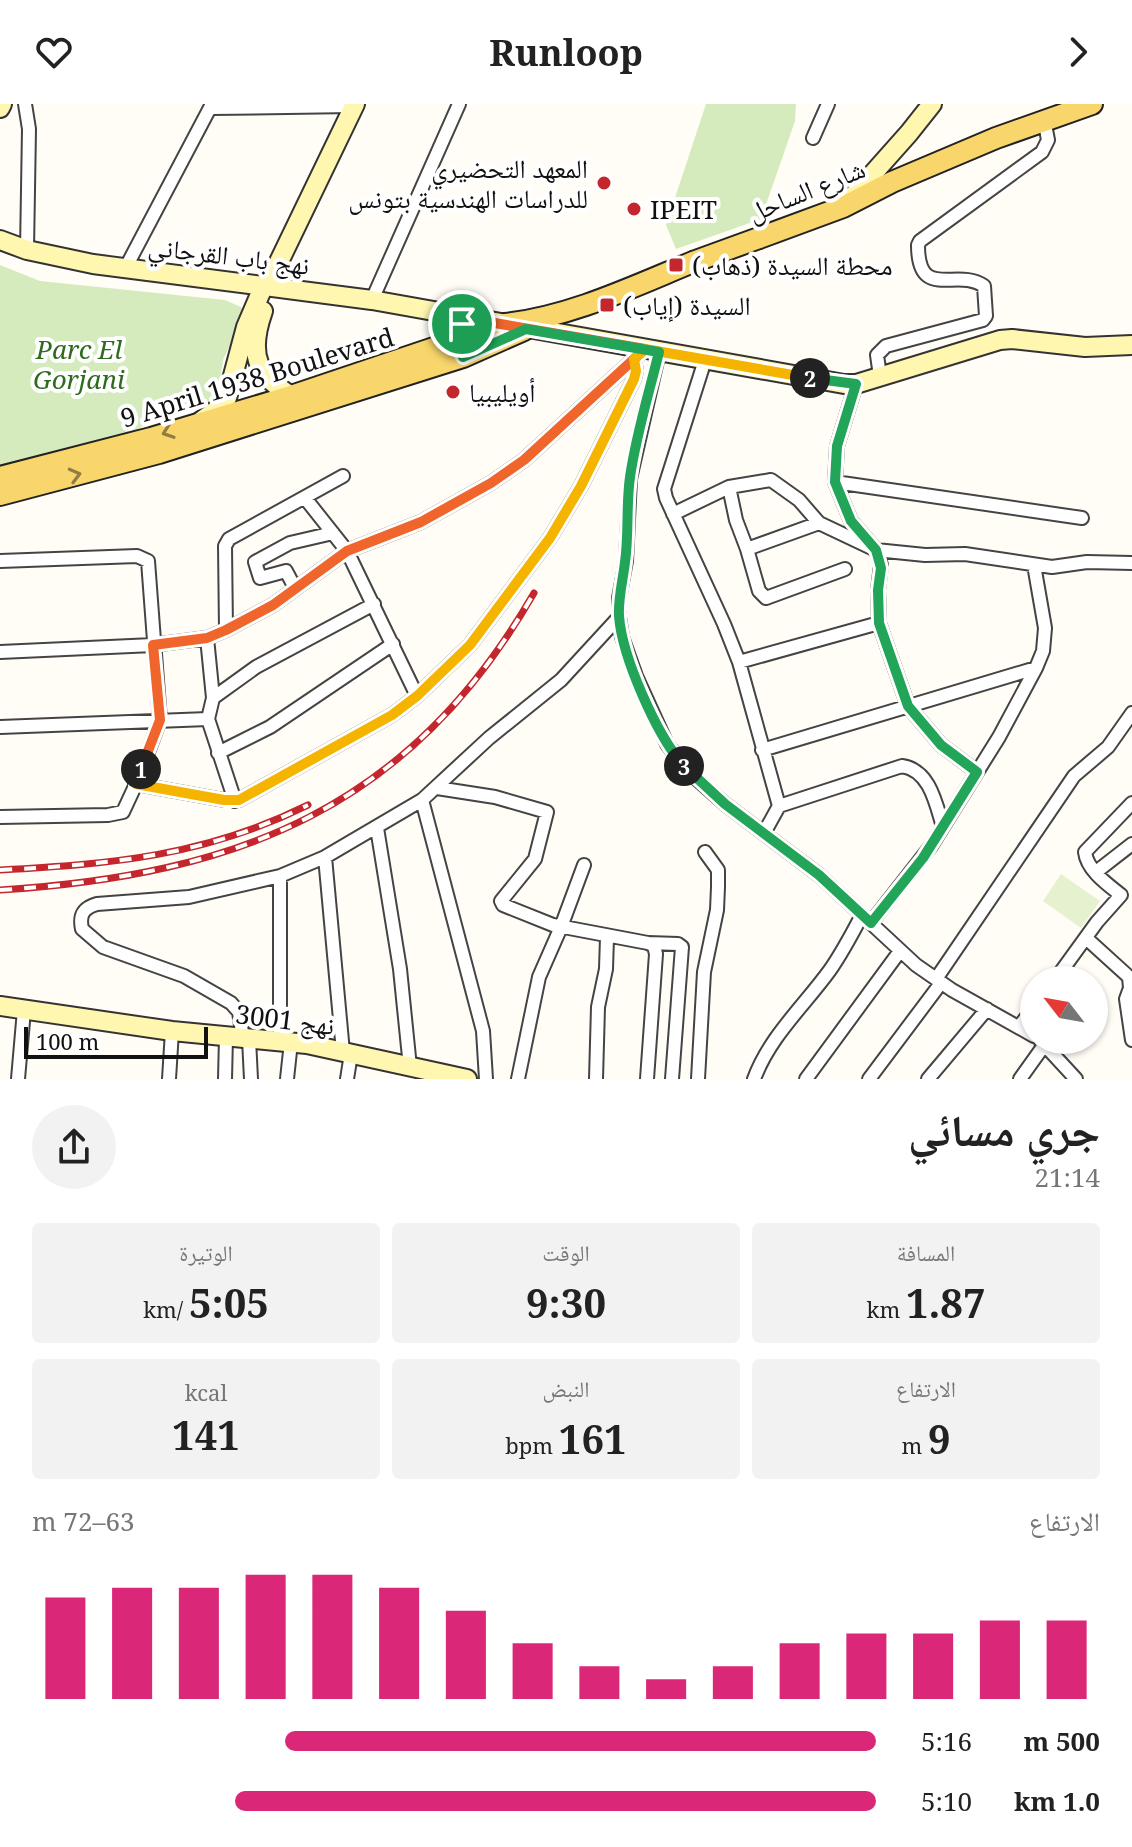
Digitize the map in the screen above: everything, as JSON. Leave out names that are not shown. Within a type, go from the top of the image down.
[{"type":"main road","name":"شارع الساحل","points":[[532,325],[843,207],[892,182],[1044,119],[1092,104]]},
{"type":"main road","name":"9 April 1938 Boulevard","points":[[460,349],[505,324],[532,325]]},
{"type":"main road","name":"9 April 1938 Boulevard","points":[[0,495],[159,453],[300,400],[532,325]]},
{"type":"main road","name":"9 April 1938 Boulevard","points":[[0,477],[151,438],[199,422],[300,400]]},
{"type":"street","points":[[25,104],[29,129],[27,250]]},
{"type":"street","points":[[372,300],[459,104]]},
{"type":"street","points":[[813,138],[828,104]]},
{"type":"street","points":[[843,207],[932,104]]},
{"type":"street","points":[[125,269],[212,106],[354,105],[241,341],[227,398],[199,422]]},
{"type":"street","points":[[880,376],[877,355],[886,346],[983,320],[986,316],[984,286],[977,282],[928,277],[924,273],[918,245],[1042,152],[1048,140],[1044,119]]},
{"type":"street","points":[[892,182],[909,133]]},
{"type":"street","name":"نهج باب القرجاني","points":[[0,240],[27,250],[125,269],[270,280],[505,324]]},
{"type":"street","points":[[270,280],[254,348],[261,371],[300,400]]},
{"type":"street","points":[[454,316],[463,328],[460,349]]},
{"type":"street","points":[[532,325],[646,353],[856,384],[1000,340],[1085,347],[1132,345]]},
{"type":"street","points":[[0,652],[153,645],[207,638],[226,630],[263,611],[347,551],[421,522],[491,483],[524,460],[646,353]]},
{"type":"street","points":[[646,353],[630,479],[626,561],[619,617],[622,637],[636,676],[667,744],[690,773],[819,875],[900,951],[938,981],[1019,1027]]},
{"type":"street","points":[[136,784],[235,801],[392,715],[417,696],[470,645],[550,538],[595,460],[646,353]]},
{"type":"street","points":[[705,360],[666,478],[666,498],[739,662],[779,806]]},
{"type":"street","points":[[856,384],[837,446],[835,482],[851,521],[876,550],[881,568],[879,623],[908,706],[941,745],[977,772]]},
{"type":"street","points":[[226,630],[225,546],[229,539],[343,476]]},
{"type":"street","points":[[673,514],[729,487],[776,481],[799,500],[819,523],[876,550],[925,555],[965,554],[1052,567],[1087,562],[1132,563]]},
{"type":"street","points":[[835,482],[1082,518]]},
{"type":"street","points":[[729,487],[736,520],[759,591],[766,598],[845,569]]},
{"type":"street","points":[[305,498],[347,551],[417,696]]},
{"type":"street","points":[[747,549],[819,523]]},
{"type":"street","points":[[295,588],[286,571],[260,578],[254,564],[256,560],[290,543],[333,533]]},
{"type":"street","points":[[0,561],[143,557],[148,561],[160,720],[123,812],[0,817]]},
{"type":"street","points":[[754,1079],[789,1020],[830,971],[867,919],[910,876],[1011,717],[1043,651],[1045,628],[1034,565]]},
{"type":"street","points":[[213,698],[256,667],[374,604]]},
{"type":"street","points":[[251,1079],[239,1038],[239,1012],[231,1003],[184,976],[103,947],[82,929],[81,915],[87,907],[189,897],[280,876],[325,857],[377,828],[437,788],[489,738],[561,680],[619,617]]},
{"type":"street","points":[[739,662],[879,623]]},
{"type":"street","points":[[207,638],[213,698],[208,719],[235,801]]},
{"type":"street","points":[[218,753],[270,727],[393,644]]},
{"type":"street","points":[[762,750],[1036,668]]},
{"type":"street","points":[[869,1079],[1074,776],[1108,747],[1132,713]]},
{"type":"street","points":[[0,727],[208,719]]},
{"type":"street","points":[[764,833],[779,806],[907,766],[920,774],[930,789],[943,827]]},
{"type":"street","points":[[437,788],[495,797],[547,812],[535,859],[501,903],[527,916],[561,927],[682,947],[672,1079]]},
{"type":"street","points":[[422,800],[483,1031],[486,1079]]},
{"type":"street","points":[[1121,895],[1087,862],[1085,852],[1132,803]]},
{"type":"street","points":[[377,828],[413,1071]]},
{"type":"street","points":[[1096,872],[1132,844]]},
{"type":"street","points":[[698,1079],[704,972],[717,910],[718,887],[718,870],[705,852]]},
{"type":"street","points":[[325,857],[347,1053],[347,1079]]},
{"type":"street","points":[[518,1079],[539,977],[584,865]]},
{"type":"street","points":[[280,876],[287,1079]]},
{"type":"street","points":[[1065,966],[1132,885]]},
{"type":"street","points":[[596,1079],[598,1007],[606,969],[607,937]]},
{"type":"street","points":[[1086,938],[1129,977],[1130,988],[1126,999],[1132,1040]]},
{"type":"street","points":[[647,1079],[656,954],[654,946],[648,943]]},
{"type":"street","points":[[806,1079],[900,951]]},
{"type":"street","name":"نهج 3001","points":[[0,1006],[172,1031],[286,1041],[413,1071],[463,1079]]},
{"type":"street","points":[[928,1079],[987,1009]]},
{"type":"street","points":[[18,1079],[24,1010]]},
{"type":"street","points":[[169,1079],[172,1031]]},
{"type":"street","points":[[225,1079],[239,1038]]},
{"type":"street","points":[[1020,1079],[1032,1054]]},
{"type":"street","points":[[1052,1054],[1076,1079]]},
{"type":"green space","points":[[706,104],[796,104],[795,121],[761,219],[676,249],[666,225]]},
{"type":"green space","name":"Parc El Gorjani","points":[[0,265],[40,281],[225,300],[241,307],[244,314],[223,360],[218,394],[208,403],[156,417],[137,430],[0,465]]},
{"type":"green space","points":[[1061,874],[1100,901],[1081,928],[1043,901]]},
{"type":"railway","points":[[0,890],[86,882],[167,868],[241,846],[310,816],[374,778],[432,728],[485,667],[534,593]]},
{"type":"railway","points":[[0,870],[158,854],[232,836],[308,805]]},
{"type":"place","name":"المعهد التحضيري للدراسات الهندسية بتونس","points":[[604,183]]},
{"type":"place","name":"IPEIT","points":[[634,209]]},
{"type":"place","name":"محطة السيدة (ذهاب)","points":[[676,265]]},
{"type":"place","name":"السيدة (إياب)","points":[[607,305]]},
{"type":"place","name":"أويليبيا","points":[[453,392]]},
{"type":"route","points":[[462,324],[454,316],[645,349],[634,359],[604,389],[524,460],[491,483],[421,522],[347,551],[254,617],[207,638],[153,645],[160,720],[136,784],[239,800],[392,715],[417,696],[470,645],[550,538],[595,460],[611,421],[634,379],[634,359],[645,349],[856,384],[841,425],[834,465],[835,482],[851,521],[876,550],[881,565],[879,623],[908,706],[941,745],[977,772],[923,858],[871,923],[819,875],[725,804],[690,773],[667,744],[636,676],[622,637],[619,598],[626,561],[632,463],[659,352],[645,349],[526,329],[463,357],[457,341],[463,332],[462,324]]}]
